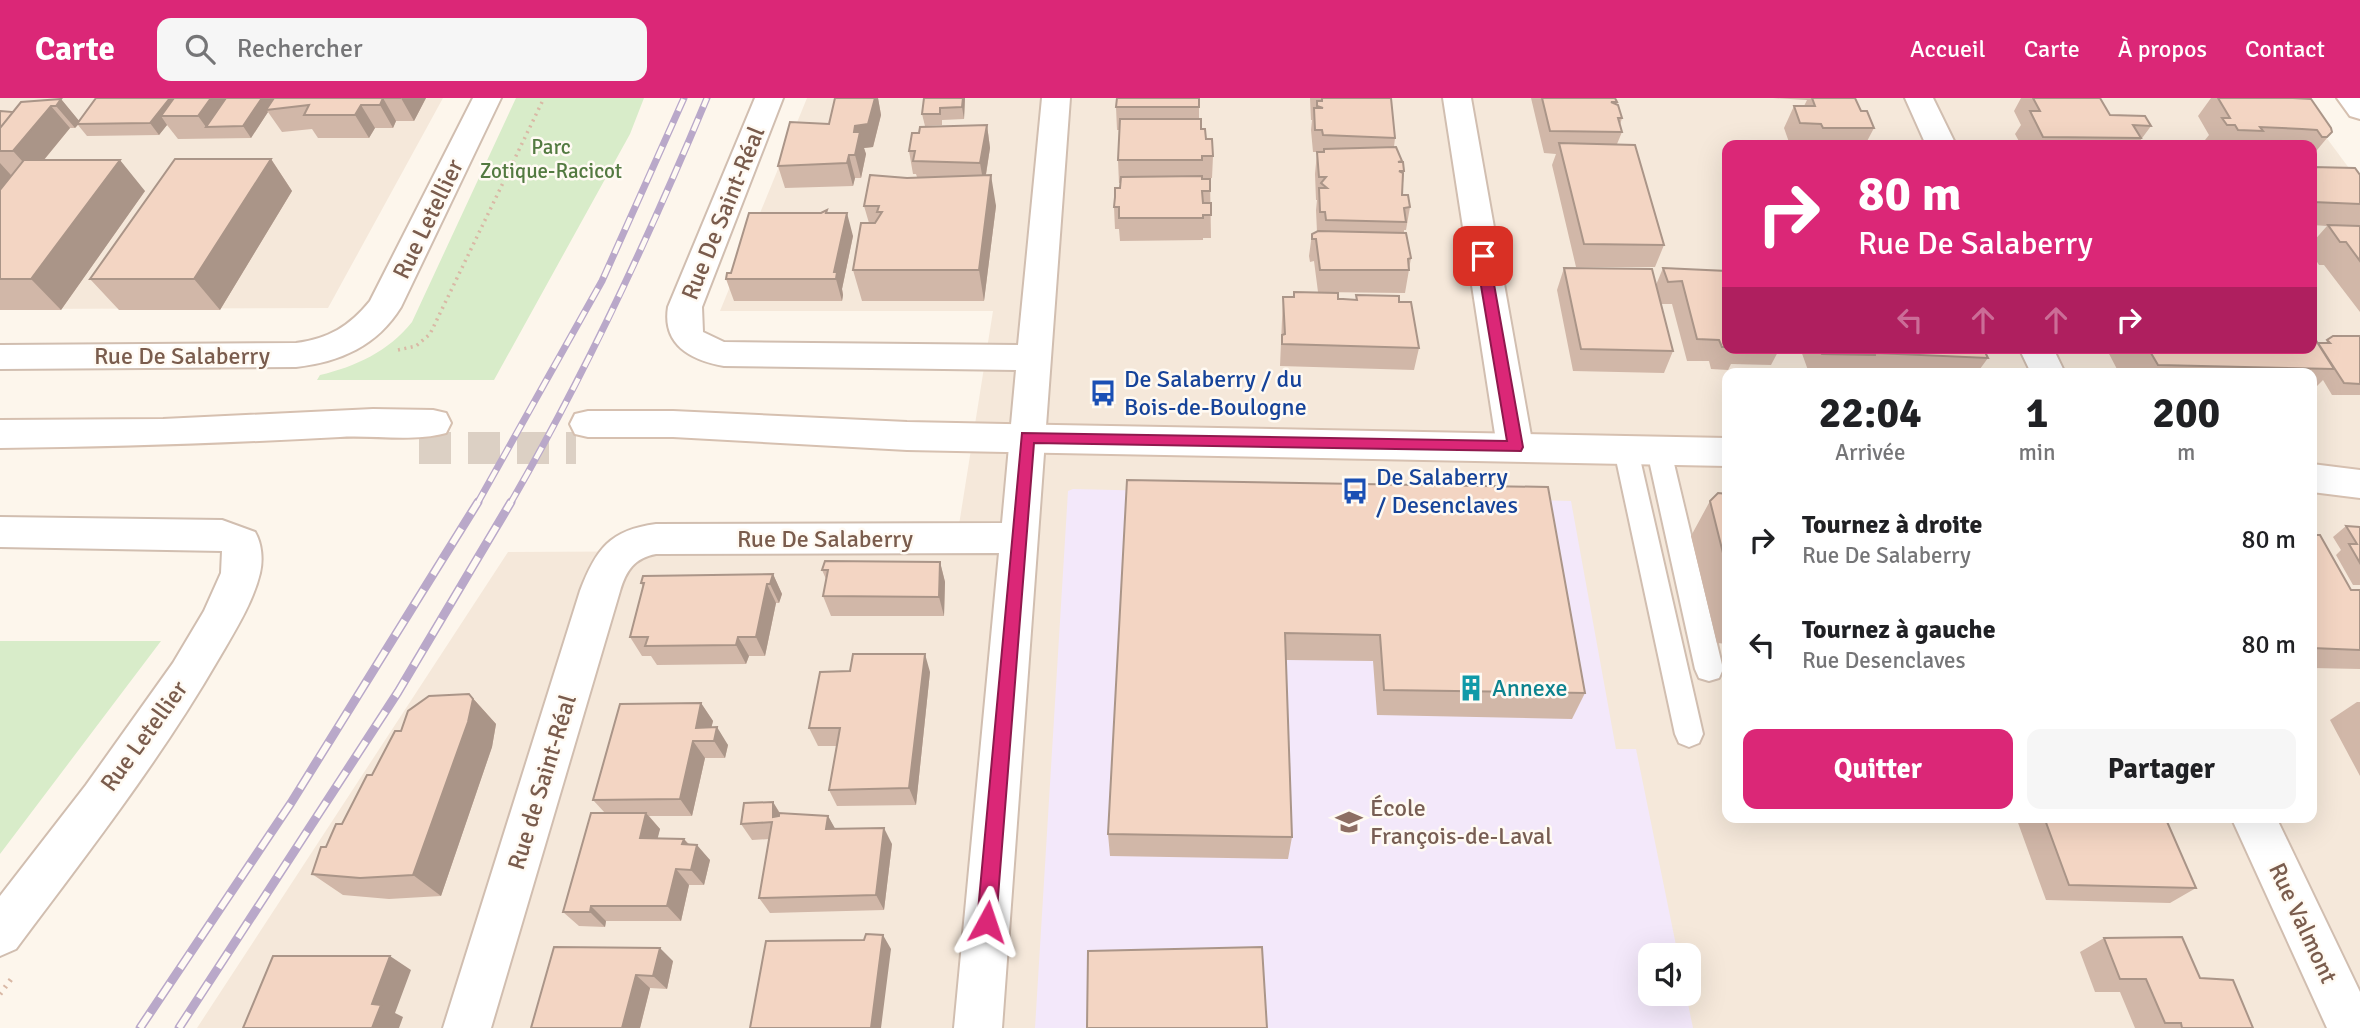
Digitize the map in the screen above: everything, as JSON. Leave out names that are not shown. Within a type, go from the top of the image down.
[{"type":"street","name":"Rue Letellier","points":[[359,335],[376,319],[392,291],[487,98]]},
{"type":"street","name":"Rue De Saint-Réal","points":[[769,98],[689,297],[683,315],[684,330],[688,338],[701,349],[724,354],[1034,358]]},
{"type":"street","points":[[978,1028],[1056,98]]},
{"type":"street","points":[[1457,98],[1515,447]]},
{"type":"street","points":[[1919,98],[1939,140]]},
{"type":"street","points":[[2351,98],[2360,110]]},
{"type":"street","name":"Rue De Salaberry","points":[[0,357],[296,355],[337,348],[359,335]]},
{"type":"street","points":[[0,434],[426,435]]},
{"type":"street","points":[[582,436],[667,448],[907,436],[1722,452]]},
{"type":"street","points":[[2317,464],[2360,463]]},
{"type":"street","points":[[2317,479],[2360,484]]},
{"type":"street","name":"Rue Letellier","points":[[0,533],[222,535],[242,542],[245,557],[241,575],[211,637],[173,698],[0,933]]},
{"type":"street","name":"Rue De Salaberry","points":[[631,544],[656,540],[1019,538]]},
{"type":"street","name":"Rue de Saint-Réal","points":[[467,1028],[600,591],[615,556],[631,544]]},
{"type":"street","name":"Rue Valmont","points":[[2256,823],[2352,1028]]},
{"type":"lane","points":[[1642,451],[1675,668],[1689,734]]},
{"type":"lane","points":[[1642,451],[1718,670],[1675,668]]},
{"type":"path","points":[[396,350],[416,346],[430,334],[544,98]]},
{"type":"shaded area","points":[[0,98],[443,98],[328,308],[0,309]]},
{"type":"shaded area","points":[[807,98],[2297,98],[2360,183],[2360,1028],[197,1028],[508,552],[955,550],[993,311],[720,311]]},
{"type":"shaded area","name":"École François-de-Laval","points":[[1068,491],[1571,501],[1616,749],[1636,749],[1676,943],[1638,943],[1638,1006],[1688,1006],[1693,1028],[1035,1028]]},
{"type":"green space","name":"Parc Zotique-Racicot","points":[[516,98],[644,98],[630,134],[494,380],[317,380],[320,375],[358,362],[382,349],[412,322]]},
{"type":"green space","points":[[0,641],[161,641],[0,854]]},
{"type":"building","points":[[96,98],[170,98],[150,123],[77,124]]},
{"type":"building","points":[[174,98],[211,98],[198,116],[161,116]]},
{"type":"building","points":[[226,98],[262,98],[243,126],[206,127]]},
{"type":"building","points":[[274,98],[383,98],[380,105],[361,105],[355,115],[304,115],[309,105],[266,110]]},
{"type":"building","points":[[835,98],[875,98],[868,124],[855,126],[854,132],[860,132],[855,155],[849,155],[847,163],[778,166],[790,122],[829,124]]},
{"type":"building","points":[[924,98],[963,98],[962,107],[940,108],[940,114],[922,114]]},
{"type":"building","points":[[1117,98],[1199,98],[1199,107],[1116,107]]},
{"type":"building","points":[[1322,98],[1391,98],[1395,138],[1323,135],[1322,130],[1315,130],[1314,108],[1323,108],[1317,106],[1317,101],[1322,101]]},
{"type":"building","points":[[1542,98],[1615,98],[1617,102],[1611,102],[1618,105],[1622,132],[1550,131]]},
{"type":"building","points":[[1812,98],[1855,98],[1861,111],[1867,111],[1874,128],[1823,128],[1821,124],[1800,123],[1794,106],[1815,106]]},
{"type":"building","points":[[2033,98],[2100,98],[2110,115],[2145,116],[2151,126],[2133,125],[2141,138],[2043,137],[2030,111],[2040,111]]},
{"type":"building","points":[[2218,98],[2311,99],[2332,132],[2327,137],[2322,137],[2317,130],[2260,127],[2263,131],[2238,130],[2235,125],[2227,125],[2222,118],[2230,118]]},
{"type":"building","points":[[61,99],[56,106],[51,106],[13,151],[0,151],[0,128],[21,102]]},
{"type":"building","points":[[0,111],[13,112],[0,128]]},
{"type":"building","points":[[1120,119],[1201,119],[1201,129],[1205,129],[1206,139],[1212,139],[1213,156],[1202,156],[1202,160],[1118,160]]},
{"type":"building","points":[[987,125],[980,163],[913,161],[915,151],[909,151],[912,133],[919,133],[920,127]]},
{"type":"building","points":[[1559,143],[1635,145],[1664,245],[1584,244]]},
{"type":"building","points":[[1396,147],[1402,161],[1398,162],[1403,162],[1404,171],[1399,171],[1403,173],[1402,195],[1408,195],[1410,207],[1404,208],[1406,222],[1326,220],[1325,212],[1320,212],[1319,188],[1327,188],[1321,183],[1326,177],[1319,177],[1317,152],[1324,152],[1324,149]]},
{"type":"building","points":[[175,159],[271,159],[194,279],[90,279]]},
{"type":"building","points":[[24,160],[120,160],[31,279],[0,279],[0,190]]},
{"type":"building","points":[[2317,167],[2355,168],[2360,175],[2360,204],[2317,202]]},
{"type":"building","points":[[870,175],[907,178],[991,175],[979,270],[853,270],[861,223],[875,223],[882,212],[877,212],[879,206],[864,206]]},
{"type":"building","points":[[1202,176],[1202,179],[1210,179],[1210,191],[1202,191],[1203,203],[1211,203],[1211,215],[1203,215],[1203,218],[1119,218],[1119,207],[1114,207],[1115,188],[1120,188],[1121,177]]},
{"type":"building","points":[[827,210],[826,213],[847,213],[834,272],[837,272],[836,279],[726,279],[727,273],[731,273],[749,213],[821,213]]},
{"type":"building","points":[[2328,225],[2360,226],[2360,261],[2346,242],[2340,242]]},
{"type":"building","points":[[1318,231],[1406,233],[1411,258],[1408,259],[1409,270],[1320,270],[1316,239],[1312,239],[1312,234]]},
{"type":"building","points":[[1564,268],[1652,269],[1673,351],[1581,349]]},
{"type":"building","points":[[1663,268],[1722,271],[1722,347],[1719,340],[1697,339],[1682,281],[1668,282]]},
{"type":"building","points":[[1294,292],[1338,293],[1338,299],[1357,300],[1356,295],[1399,296],[1399,302],[1411,302],[1419,348],[1282,344],[1282,335],[1285,334],[1283,297],[1294,297]]},
{"type":"building","points":[[2333,336],[2360,336],[2360,384],[2344,383],[2318,343],[2330,343],[2327,340]]},
{"type":"building","points":[[2317,342],[2334,369],[2317,368],[2158,365],[2152,354],[2317,354]]},
{"type":"building","points":[[1898,354],[1986,354],[1988,358]]},
{"type":"building","name":"Annexe","points":[[1127,480],[1548,487],[1585,693],[1384,690],[1380,635],[1285,633],[1292,837],[1108,834]]},
{"type":"building","points":[[1718,493],[1722,493],[1722,549],[1710,501]]},
{"type":"building","points":[[2346,526],[2360,527],[2360,563],[2349,544],[2357,544]]},
{"type":"building","points":[[2317,535],[2320,535],[2351,590],[2360,590],[2360,650],[2317,648]]},
{"type":"building","points":[[825,561],[940,562],[939,597],[823,596],[828,570],[822,570]]},
{"type":"building","points":[[773,574],[770,584],[767,584],[756,637],[738,637],[736,645],[645,646],[648,637],[630,637],[644,583],[641,583],[643,576]]},
{"type":"building","points":[[853,654],[925,654],[909,788],[829,790],[840,728],[809,728],[820,672],[850,671]]},
{"type":"building","points":[[469,694],[473,699],[468,722],[413,875],[360,878],[312,874],[321,847],[326,847],[336,824],[342,824],[367,775],[372,775],[395,731],[401,731],[408,711],[429,696]]},
{"type":"building","points":[[701,703],[696,728],[717,727],[714,741],[693,741],[680,799],[593,800],[620,704]]},
{"type":"building","points":[[773,802],[773,817],[779,816],[779,813],[828,816],[826,829],[884,828],[876,895],[759,898],[772,822],[741,824],[744,803]]},
{"type":"building","points":[[591,813],[646,813],[640,838],[684,839],[682,844],[697,845],[691,870],[676,869],[667,906],[591,906],[590,912],[563,912]]},
{"type":"building","points":[[2046,823],[2168,823],[2196,888],[2069,885]]},
{"type":"building","points":[[866,934],[883,935],[871,1028],[750,1028],[766,941],[864,940]]},
{"type":"building","points":[[2182,937],[2200,978],[2233,980],[2253,1028],[2182,1028],[2181,1023],[2165,1023],[2146,979],[2120,979],[2104,938]]},
{"type":"building","points":[[554,947],[660,948],[653,976],[636,975],[622,1028],[531,1028]]},
{"type":"building","points":[[1262,947],[1267,1028],[1087,1028],[1088,951]]},
{"type":"building","points":[[273,956],[390,956],[372,1004],[381,1005],[372,1028],[243,1028]]},
{"type":"tunnel","points":[[419,448],[576,448]]},
{"type":"railway","points":[[477,504],[602,281],[684,98]]},
{"type":"railway","points":[[510,504],[565,405],[615,304],[707,98]]},
{"type":"railway","points":[[140,1028],[291,803],[478,502]]},
{"type":"railway","points":[[179,1028],[398,692],[511,502]]},
{"type":"place","name":"De Salaberry / du Bois-de-Boulogne","points":[[1103,393]]},
{"type":"place","name":"De Salaberry / Desenclaves","points":[[1355,491]]},
{"type":"place","name":"Annexe","points":[[1471,688]]},
{"type":"place","name":"École François-de-Laval","points":[[1349,822]]},
{"type":"route","points":[[987,922],[1027,437],[1515,447],[1483,256]]}]
